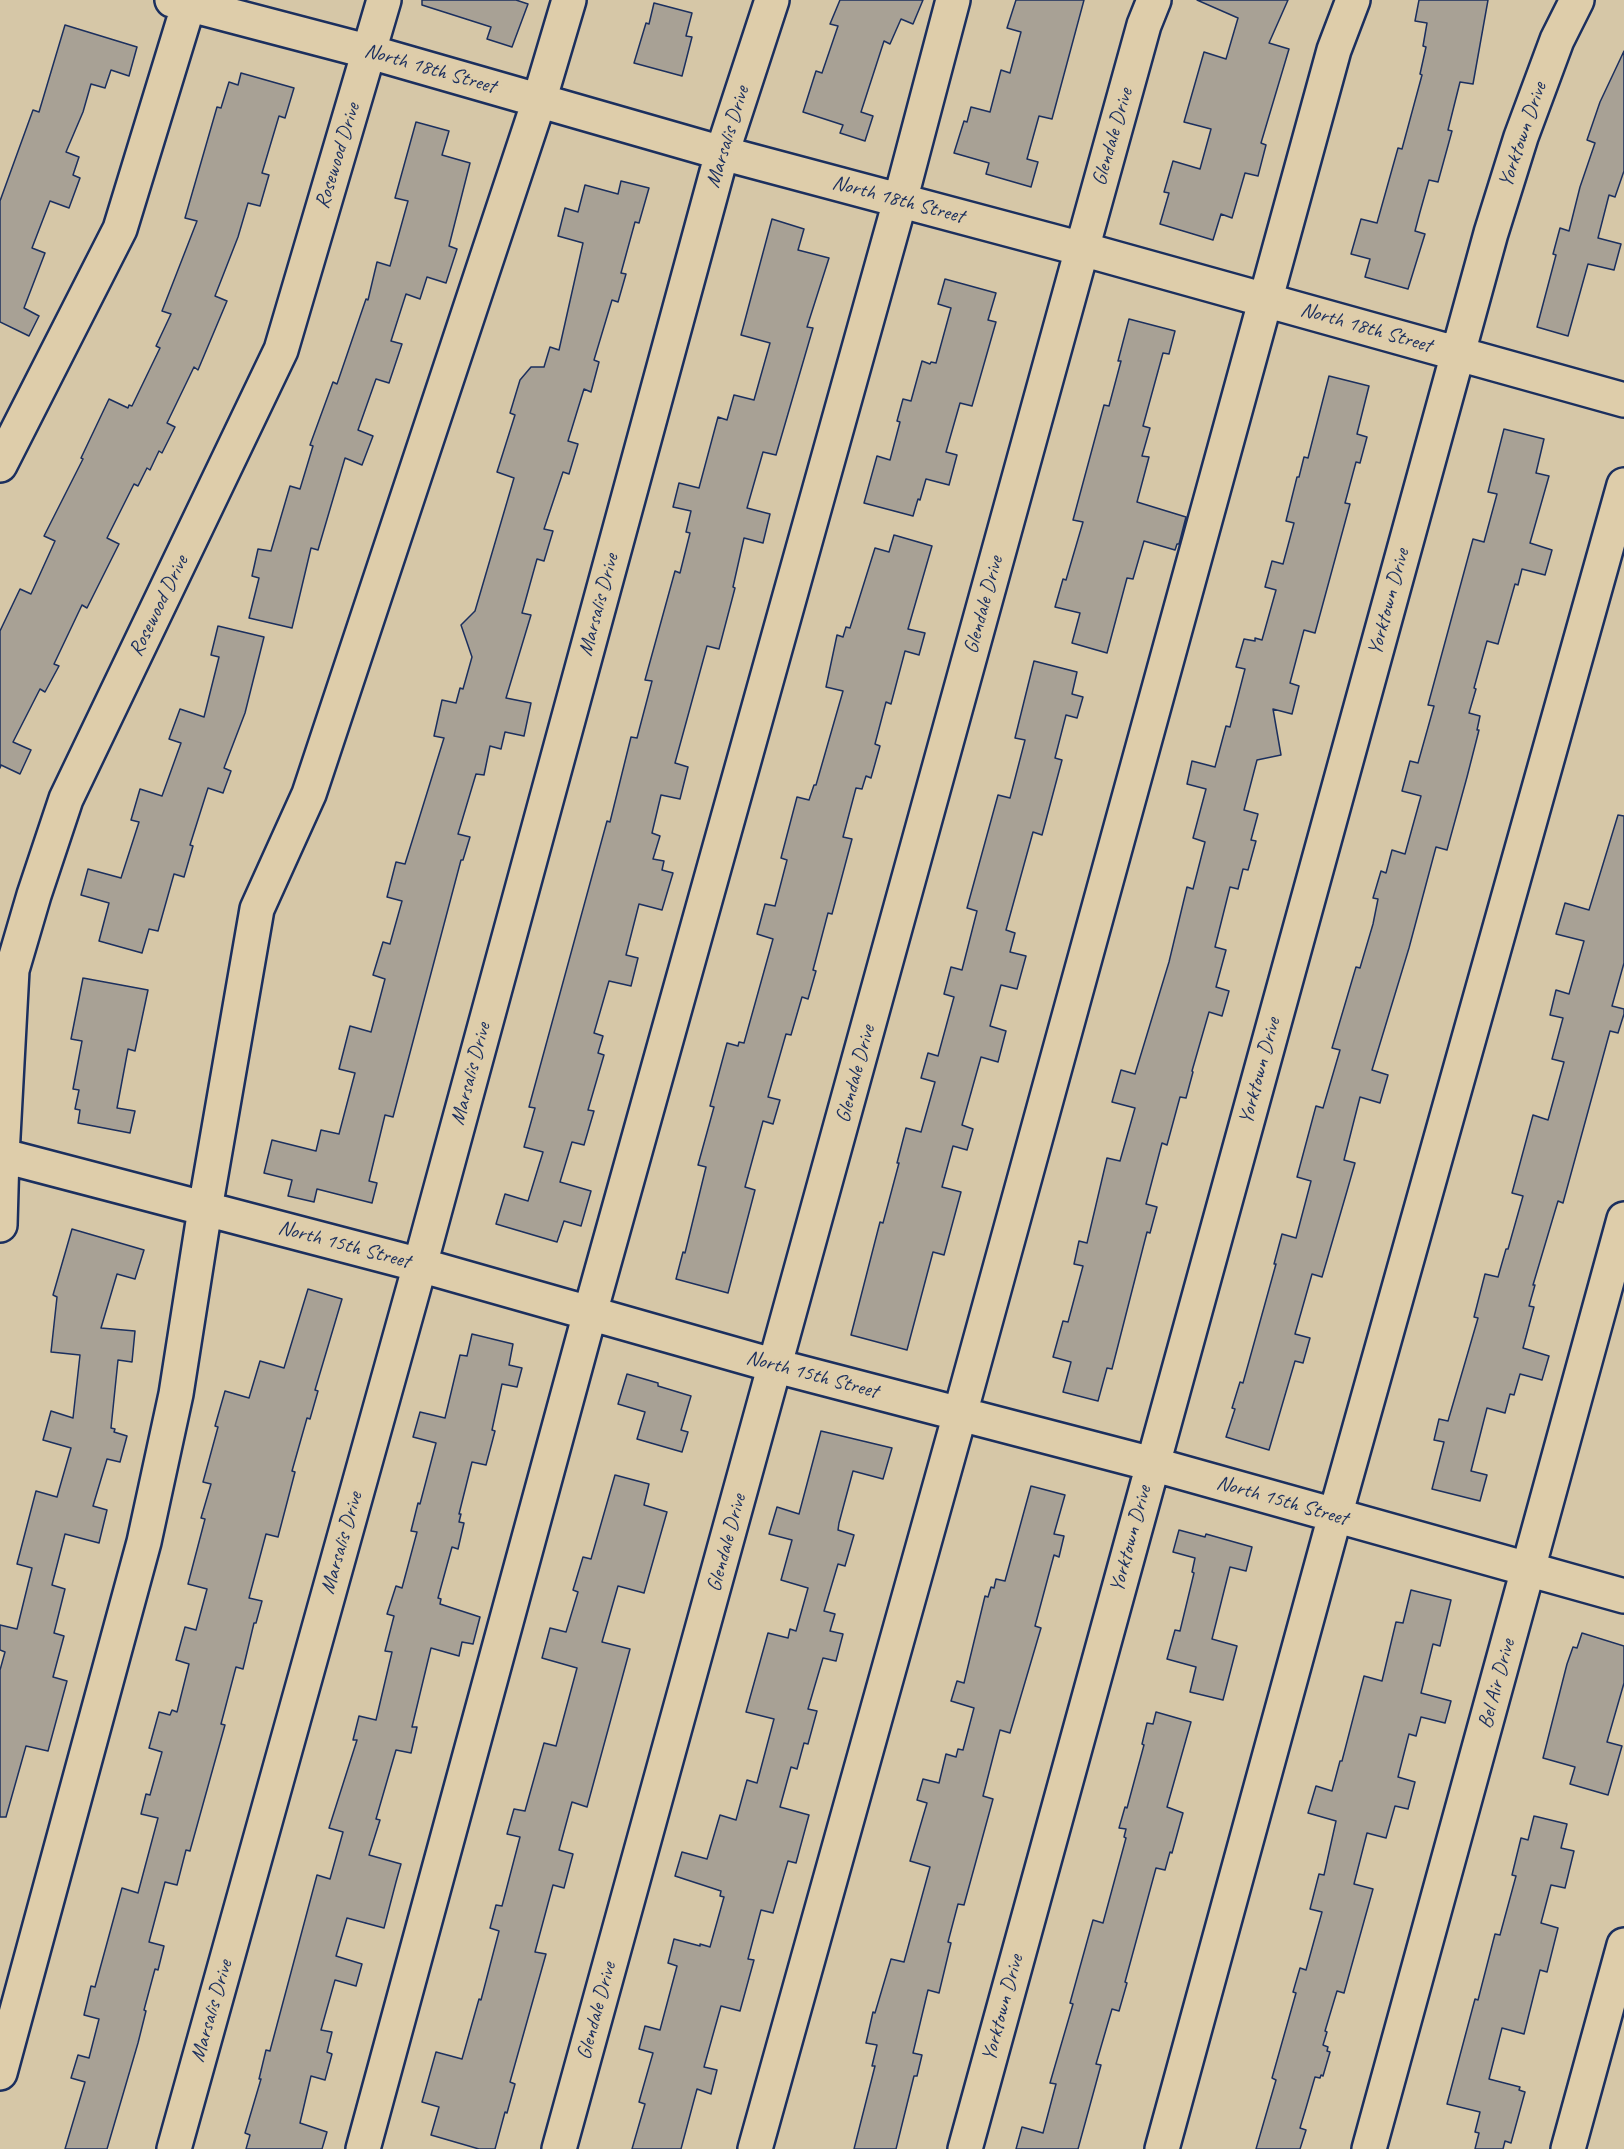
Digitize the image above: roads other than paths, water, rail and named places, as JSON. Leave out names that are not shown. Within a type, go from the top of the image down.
[{"type":"street","name":"Rosewood Drive","points":[[0,1225],[1,1155],[12,970],[34,895],[66,799],[281,351],[384,0]]},
{"type":"street","points":[[0,2073],[144,1542],[176,1394],[205,1209],[257,909],[309,794],[539,101],[569,0]]},
{"type":"street","name":"Marsalis Drive","points":[[174,2149],[420,1265],[722,153],[772,0]]},
{"type":"street","points":[[363,2149],[590,1313],[900,201],[953,0]]},
{"type":"street","name":"Glendale Drive","points":[[559,2149],[1144,25],[1154,0]]},
{"type":"street","points":[[755,2149],[960,1414],[1334,50],[1353,0]]},
{"type":"street","name":"Yorktown Drive","points":[[965,2149],[1457,354],[1521,136],[1557,40],[1577,0]]},
{"type":"street","name":"North 18th Street","points":[[184,2],[370,52],[722,153],[1082,249],[1624,400]]},
{"type":"street","points":[[0,465],[120,229],[184,2]]},
{"type":"street","points":[[1162,2149],[1335,1516],[1624,485]]},
{"type":"street","name":"North 15th Street","points":[[1,1155],[420,1265],[776,1366],[1152,1464],[1624,1596]]},
{"type":"street","name":"Bel Air Drive","points":[[1369,2149],[1624,1219]]},
{"type":"street","points":[[1568,2149],[1624,1945]]}]
